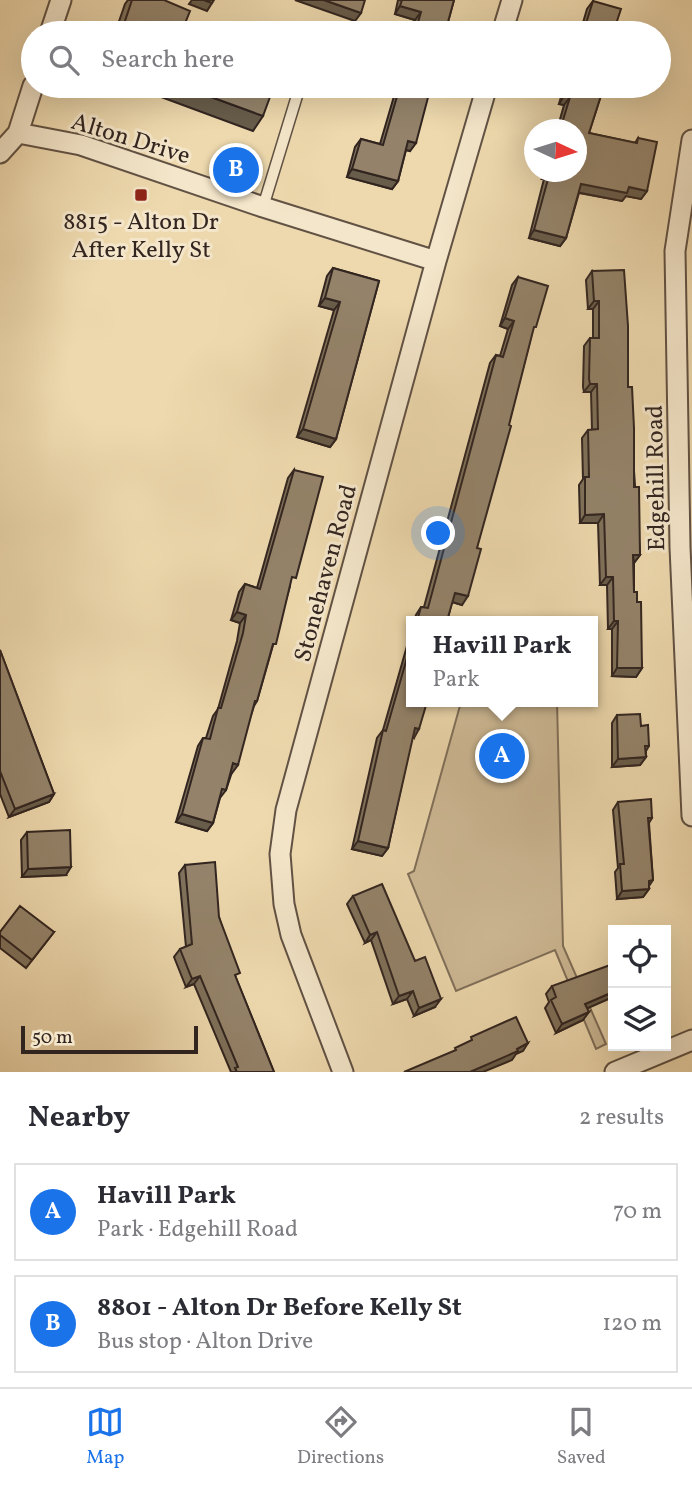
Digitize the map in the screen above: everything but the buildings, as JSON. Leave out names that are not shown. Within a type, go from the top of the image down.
[{"type":"street","points":[[54,21],[61,0]]},
{"type":"street","points":[[506,21],[512,0]]},
{"type":"street","points":[[0,153],[18,133],[29,98]]},
{"type":"street","name":"Stonehaven Road","points":[[343,1072],[291,935],[284,904],[280,854],[286,810],[436,261],[484,98]]},
{"type":"street","name":"Alton Drive","points":[[18,133],[81,145],[263,207],[436,261]]},
{"type":"street","name":"Edgehill Road","points":[[692,140],[683,251],[681,547],[692,816]]},
{"type":"street","points":[[615,1072],[692,1040]]},
{"type":"lane","points":[[263,207],[296,98]]},
{"type":"shaded area","points":[[460,707],[557,707],[563,946],[606,1044],[596,1049],[555,950],[456,991],[408,874],[414,871]]},
{"type":"place","name":"8801 - Alton Dr Before Kelly St","points":[[236,170]]},
{"type":"place","name":"8815 - Alton Dr After Kelly St","points":[[141,195]]},
{"type":"place","name":"Havill Park","points":[[502,756]]}]
